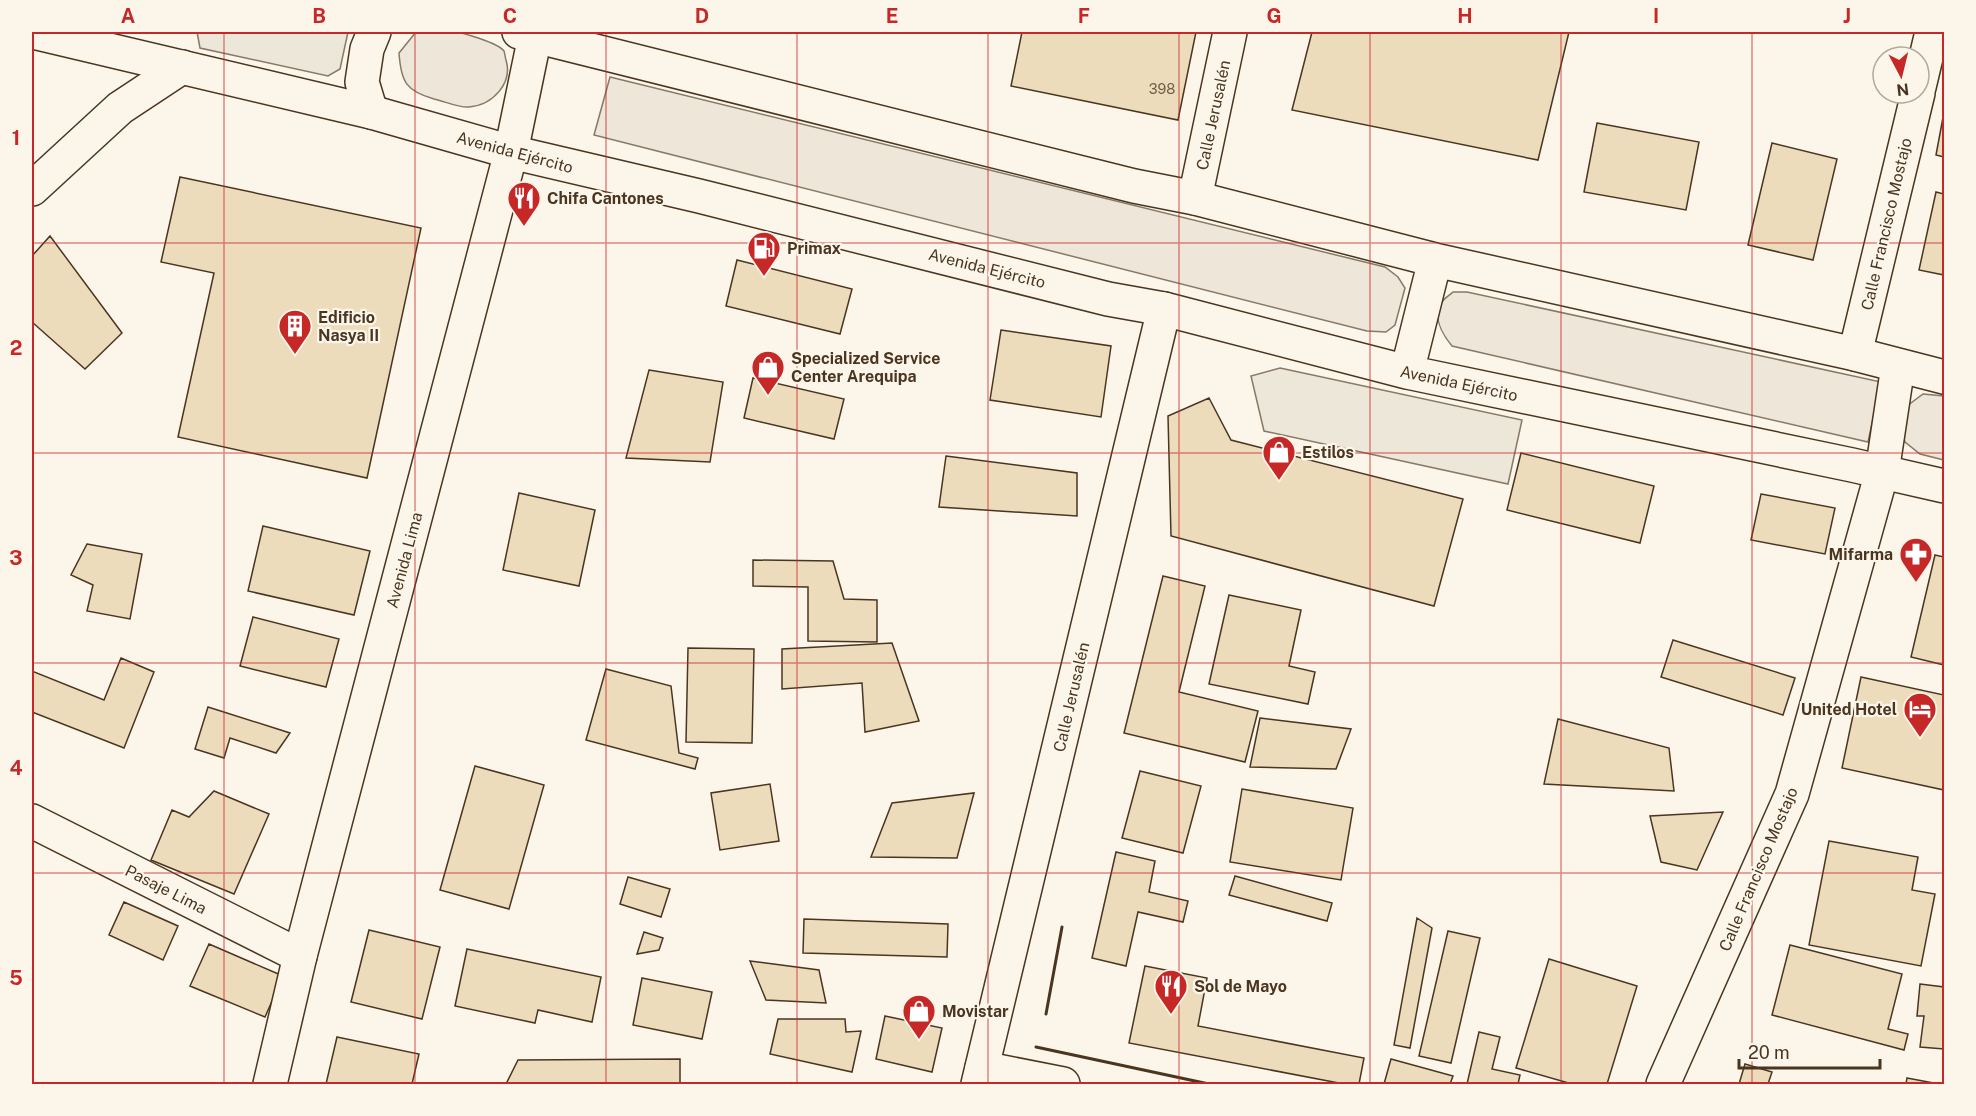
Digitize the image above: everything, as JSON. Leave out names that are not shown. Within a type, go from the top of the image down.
[{"type":"street","name":"Avenida Ejército","points":[[33,32],[371,112],[511,152],[699,196],[1108,299],[1164,309],[1407,372],[1944,486]]},
{"type":"street","points":[[371,112],[362,82],[368,49],[374,32]]},
{"type":"street","name":"Calle Jerusalén","points":[[1196,198],[1230,32]]},
{"type":"street","points":[[527,34],[1134,186],[1196,198],[1434,260],[1855,354],[1944,377]]},
{"type":"street","name":"Avenida Lima","points":[[270,1084],[300,956],[511,152],[527,34]]},
{"type":"street","points":[[32,189],[120,108],[182,67]]},
{"type":"street","name":"Calle Francisco Mostajo","points":[[1855,354],[1915,105]]},
{"type":"street","points":[[1407,372],[1434,260]]},
{"type":"street","name":"Calle Jerusalén","points":[[980,1076],[1164,309]]},
{"type":"street","name":"Calle Francisco Mostajo","points":[[1663,1084],[1792,794],[1882,472],[1898,366]]},
{"type":"street","name":"Pasaje Lima","points":[[32,821],[300,956]]},
{"type":"street","points":[[980,1076],[1062,1084]]},
{"type":"shaded area","points":[[197,32],[348,32],[340,69],[328,76],[200,48]]},
{"type":"shaded area","points":[[416,32],[458,32],[495,45],[504,51],[507,77],[504,84],[486,102],[469,107],[417,93],[411,89],[404,78],[399,53]]},
{"type":"shaded area","points":[[610,77],[1385,267],[1398,277],[1405,288],[1395,325],[1386,332],[1367,331],[594,135]]},
{"type":"shaded area","points":[[1453,292],[1467,292],[1881,382],[1868,442],[1452,346],[1442,331],[1438,314],[1443,301]]},
{"type":"shaded area","points":[[1280,368],[1522,420],[1508,484],[1264,431],[1251,376]]},
{"type":"shaded area","points":[[1923,394],[1944,396],[1944,460],[1920,454],[1905,442],[1900,425],[1907,406]]},
{"type":"building","points":[[1022,32],[1196,32],[1178,120],[1011,86]]},
{"type":"building","points":[[1312,32],[1569,32],[1538,160],[1292,110]]},
{"type":"building","points":[[1944,112],[1944,157],[1936,155]]},
{"type":"building","points":[[1597,123],[1699,142],[1686,210],[1584,192]]},
{"type":"building","points":[[1772,143],[1837,159],[1813,260],[1748,245]]},
{"type":"building","name":"Edificio Nasya II","points":[[180,177],[421,228],[367,478],[178,437],[214,273],[161,262]]},
{"type":"building","points":[[1936,192],[1944,194],[1944,275],[1919,270]]},
{"type":"building","points":[[50,236],[122,333],[85,369],[32,322],[32,256]]},
{"type":"building","points":[[737,260],[852,289],[840,334],[726,306]]},
{"type":"building","points":[[1001,330],[1111,346],[1101,417],[990,400]]},
{"type":"building","points":[[649,370],[723,382],[710,462],[626,458]]},
{"type":"building","points":[[753,378],[844,399],[834,439],[744,418]]},
{"type":"building","points":[[1209,398],[1231,440],[1463,499],[1434,606],[1171,536],[1168,416]]},
{"type":"building","points":[[1521,453],[1654,486],[1640,543],[1507,510]]},
{"type":"building","points":[[946,456],[1077,473],[1077,516],[939,507]]},
{"type":"building","points":[[519,493],[595,510],[579,586],[503,570]]},
{"type":"building","points":[[1761,494],[1835,508],[1825,554],[1751,540]]},
{"type":"building","points":[[263,526],[370,551],[354,615],[248,591]]},
{"type":"building","points":[[87,544],[142,554],[130,619],[87,611],[93,585],[71,575]]},
{"type":"building","points":[[1935,555],[1944,557],[1944,665],[1911,657]]},
{"type":"building","points":[[753,560],[833,561],[844,599],[877,600],[877,642],[808,641],[808,587],[753,586]]},
{"type":"building","points":[[1163,576],[1205,586],[1179,692],[1258,711],[1245,762],[1124,733]]},
{"type":"building","points":[[1229,595],[1301,610],[1289,666],[1315,672],[1308,704],[1209,684]]},
{"type":"building","points":[[253,617],[339,639],[326,687],[240,666]]},
{"type":"building","points":[[1673,640],[1795,678],[1783,715],[1661,677]]},
{"type":"building","points":[[892,643],[919,721],[865,732],[862,683],[782,689],[782,649]]},
{"type":"building","points":[[688,648],[754,649],[752,743],[686,742]]},
{"type":"building","points":[[121,658],[154,672],[124,748],[32,712],[32,671],[104,700]]},
{"type":"building","points":[[606,669],[671,686],[679,753],[698,758],[695,769],[586,740]]},
{"type":"building","points":[[1861,677],[1944,695],[1944,790],[1842,768]]},
{"type":"building","points":[[208,707],[290,733],[276,753],[230,738],[224,758],[195,749]]},
{"type":"building","points":[[1260,718],[1351,729],[1336,769],[1250,767]]},
{"type":"building","points":[[1558,719],[1669,748],[1674,791],[1544,784]]},
{"type":"building","points":[[475,766],[544,785],[509,909],[440,890]]},
{"type":"building","points":[[1140,771],[1201,786],[1183,853],[1122,838]]},
{"type":"building","points":[[770,784],[779,841],[720,850],[711,793]]},
{"type":"building","points":[[1242,789],[1353,808],[1341,880],[1230,862]]},
{"type":"building","points":[[214,791],[269,814],[234,894],[151,860],[172,810],[189,817]]},
{"type":"building","points":[[974,793],[957,858],[871,857],[892,803]]},
{"type":"building","points":[[1723,812],[1697,870],[1661,862],[1650,816]]},
{"type":"building","points":[[1829,841],[1918,857],[1912,890],[1935,894],[1921,966],[1809,945]]},
{"type":"building","points":[[1116,852],[1155,861],[1149,892],[1188,901],[1183,922],[1138,912],[1126,966],[1092,958]]},
{"type":"building","points":[[1235,876],[1332,903],[1327,921],[1229,895]]},
{"type":"building","points":[[628,877],[670,889],[661,917],[620,904]]},
{"type":"building","points":[[124,902],[178,926],[163,960],[109,935]]},
{"type":"building","points":[[1417,918],[1432,928],[1410,1048],[1394,1045]]},
{"type":"building","points":[[804,919],[948,924],[947,957],[803,953]]},
{"type":"building","points":[[369,930],[440,947],[422,1019],[351,1002]]},
{"type":"building","points":[[1448,931],[1480,938],[1451,1063],[1419,1056]]},
{"type":"building","points":[[644,932],[663,938],[659,950],[637,954]]},
{"type":"building","points":[[209,944],[283,976],[265,1017],[190,986]]},
{"type":"building","points":[[1790,945],[1902,974],[1888,1029],[1908,1034],[1904,1050],[1772,1015]]},
{"type":"building","points":[[467,949],[601,977],[592,1022],[538,1010],[535,1023],[455,1006]]},
{"type":"building","points":[[1549,959],[1637,986],[1607,1084],[1572,1084],[1516,1068]]},
{"type":"building","points":[[750,961],[819,970],[826,1003],[766,1000]]},
{"type":"building","points":[[1145,966],[1207,978],[1198,1026],[1364,1058],[1359,1084],[1344,1084],[1129,1043]]},
{"type":"building","points":[[642,978],[712,992],[702,1039],[633,1025]]},
{"type":"building","points":[[1920,984],[1944,987],[1944,1049],[1920,1047],[1924,1016],[1917,1016]]},
{"type":"building","points":[[885,1016],[942,1028],[932,1072],[876,1059]]},
{"type":"building","points":[[778,1019],[845,1019],[846,1032],[861,1031],[852,1072],[770,1054]]},
{"type":"building","points":[[1479,1032],[1500,1037],[1492,1069],[1520,1075],[1518,1084],[1467,1084]]},
{"type":"building","points":[[337,1037],[419,1054],[412,1084],[326,1084]]},
{"type":"building","points":[[680,1059],[680,1084],[506,1084],[518,1060]]},
{"type":"building","points":[[1391,1059],[1453,1076],[1450,1084],[1384,1084]]},
{"type":"building","points":[[1745,1064],[1772,1072],[1768,1084],[1739,1084]]},
{"type":"building","points":[[1907,1078],[1939,1084],[1906,1084]]},
{"type":"wall","points":[[1046,1014],[1062,927]]},
{"type":"wall","points":[[1036,1047],[1209,1084]]},
{"type":"place","name":"Chifa Cantones","points":[[524,227]]},
{"type":"place","name":"Primax","points":[[764,277]]},
{"type":"place","name":"Edificio Nasya II","points":[[295,355]]},
{"type":"place","name":"Specialized Service Center Arequipa","points":[[768,396]]},
{"type":"place","name":"Estilos","points":[[1279,481]]},
{"type":"place","name":"Mifarma","points":[[1916,583]]},
{"type":"place","name":"United Hotel","points":[[1920,738]]},
{"type":"place","name":"Sol de Mayo","points":[[1171,1015]]},
{"type":"place","name":"Movistar","points":[[919,1040]]}]
